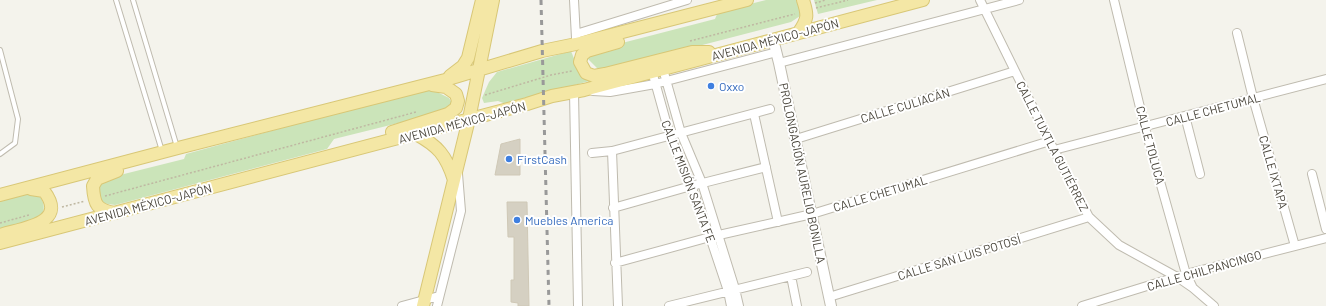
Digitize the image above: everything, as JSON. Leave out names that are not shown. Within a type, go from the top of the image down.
[{"type":"main road","points":[[445,80],[463,66],[468,58],[482,0]]},
{"type":"main road","points":[[423,303],[458,167],[493,0]]},
{"type":"main road","points":[[0,195],[445,80],[542,51],[576,39],[669,20],[747,0]]},
{"type":"main road","points":[[799,32],[806,23],[807,15],[803,0]]},
{"type":"main road","points":[[887,9],[896,0]]},
{"type":"main road","name":"AVENIDA MÉXICO-JAPÓN","points":[[0,244],[416,134],[552,96],[579,91],[923,0]]},
{"type":"main road","points":[[713,9],[685,22],[587,50],[582,55],[580,62],[586,73],[594,76],[692,52],[723,53]]},
{"type":"main road","points":[[334,155],[359,143],[448,114],[456,108],[458,101],[456,94],[446,87],[434,84],[424,85]]},
{"type":"main road","points":[[416,134],[430,142],[442,153],[450,166],[454,182]]},
{"type":"main road","points":[[116,213],[100,209],[96,205],[93,186],[97,179],[126,169],[162,152]]},
{"type":"main road","points":[[0,235],[43,222],[50,215],[52,209],[50,200],[44,191],[26,188]]},
{"type":"street","points":[[574,0],[576,39],[664,3],[687,0]]},
{"type":"street","name":"CALLE TUXTLA GUTIÉRREZ","points":[[980,0],[1054,150],[1089,217],[1119,245],[1177,277],[1193,288],[1214,306]]},
{"type":"street","points":[[780,63],[1019,0]]},
{"type":"street","name":"CALLE TOLUCA","points":[[1114,0],[1145,126],[1186,274],[1193,288]]},
{"type":"street","points":[[664,3],[669,20]]},
{"type":"street","name":"CALLE IXTAPA","points":[[1237,33],[1253,98],[1295,246]]},
{"type":"street","name":"PROLONGACIÓN AURELIO BONILLA","points":[[773,39],[780,63],[830,302]]},
{"type":"street","points":[[578,306],[579,91],[610,92],[655,84],[777,52]]},
{"type":"street","name":"CALLE MISIÓN SANTA FE","points":[[658,70],[667,81],[681,133],[702,184],[714,236],[731,290]]},
{"type":"street","name":"CALLE MISIÓN SANTA FE","points":[[658,70],[655,84],[670,136],[714,236]]},
{"type":"street","name":"CALLE CULIACÁN","points":[[796,138],[1015,71]]},
{"type":"street","name":"CALLE CHETUMAL","points":[[1054,150],[1326,79]]},
{"type":"street","points":[[592,153],[612,151],[770,109]]},
{"type":"street","points":[[754,114],[778,222]]},
{"type":"street","points":[[1186,116],[1200,174]]},
{"type":"street","name":"CALLE CHETUMAL","points":[[615,264],[714,236],[812,214],[1050,141]]},
{"type":"street","points":[[612,151],[615,264],[618,306]]},
{"type":"street","points":[[437,306],[461,211],[458,167]]},
{"type":"street","points":[[613,208],[766,167]]},
{"type":"street","points":[[1312,174],[1326,229]]},
{"type":"street","name":"CALLE SAN LUIS POTOSÍ","points":[[830,302],[1089,217]]},
{"type":"street","name":"CALLE CHILPANCINGO","points":[[1082,306],[1186,274],[1326,238]]},
{"type":"street","points":[[669,306],[807,272]]},
{"type":"street","points":[[791,276],[797,306]]},
{"type":"street","points":[[731,290],[731,306]]},
{"type":"street","points":[[731,290],[739,306]]},
{"type":"street","points":[[402,306],[423,303],[439,296]]},
{"type":"lane","points":[[116,0],[162,152]]},
{"type":"lane","points":[[133,0],[178,148]]},
{"type":"lane","points":[[0,50],[18,119],[15,143],[0,154]]},
{"type":"green space","points":[[766,0],[796,0],[801,11],[800,16],[791,22],[602,71],[587,58],[595,50],[715,19],[718,12]]},
{"type":"green space","points":[[814,0],[877,0],[818,14]]},
{"type":"green space","points":[[571,51],[575,61],[593,80],[506,104],[498,101],[484,103],[482,98],[489,82],[497,72]]},
{"type":"green space","points":[[429,88],[449,98],[452,103],[447,111],[334,139],[327,149],[115,205],[102,203],[98,197],[98,186],[108,178],[184,159],[186,154]]},
{"type":"green space","points":[[34,192],[43,201],[43,213],[33,220],[0,229],[0,201]]},
{"type":"building","name":"FirstCash","points":[[520,139],[520,175],[495,175],[501,144]]},
{"type":"building","points":[[507,202],[527,202],[529,306],[518,306],[518,303],[511,302],[511,280],[514,280],[514,237],[508,237]]},
{"type":"railway","points":[[541,0],[549,306]]},
{"type":"place","name":"Oxxo","points":[[711,86]]},
{"type":"place","name":"FirstCash","points":[[509,159]]},
{"type":"place","name":"Muebles America","points":[[517,220]]}]
